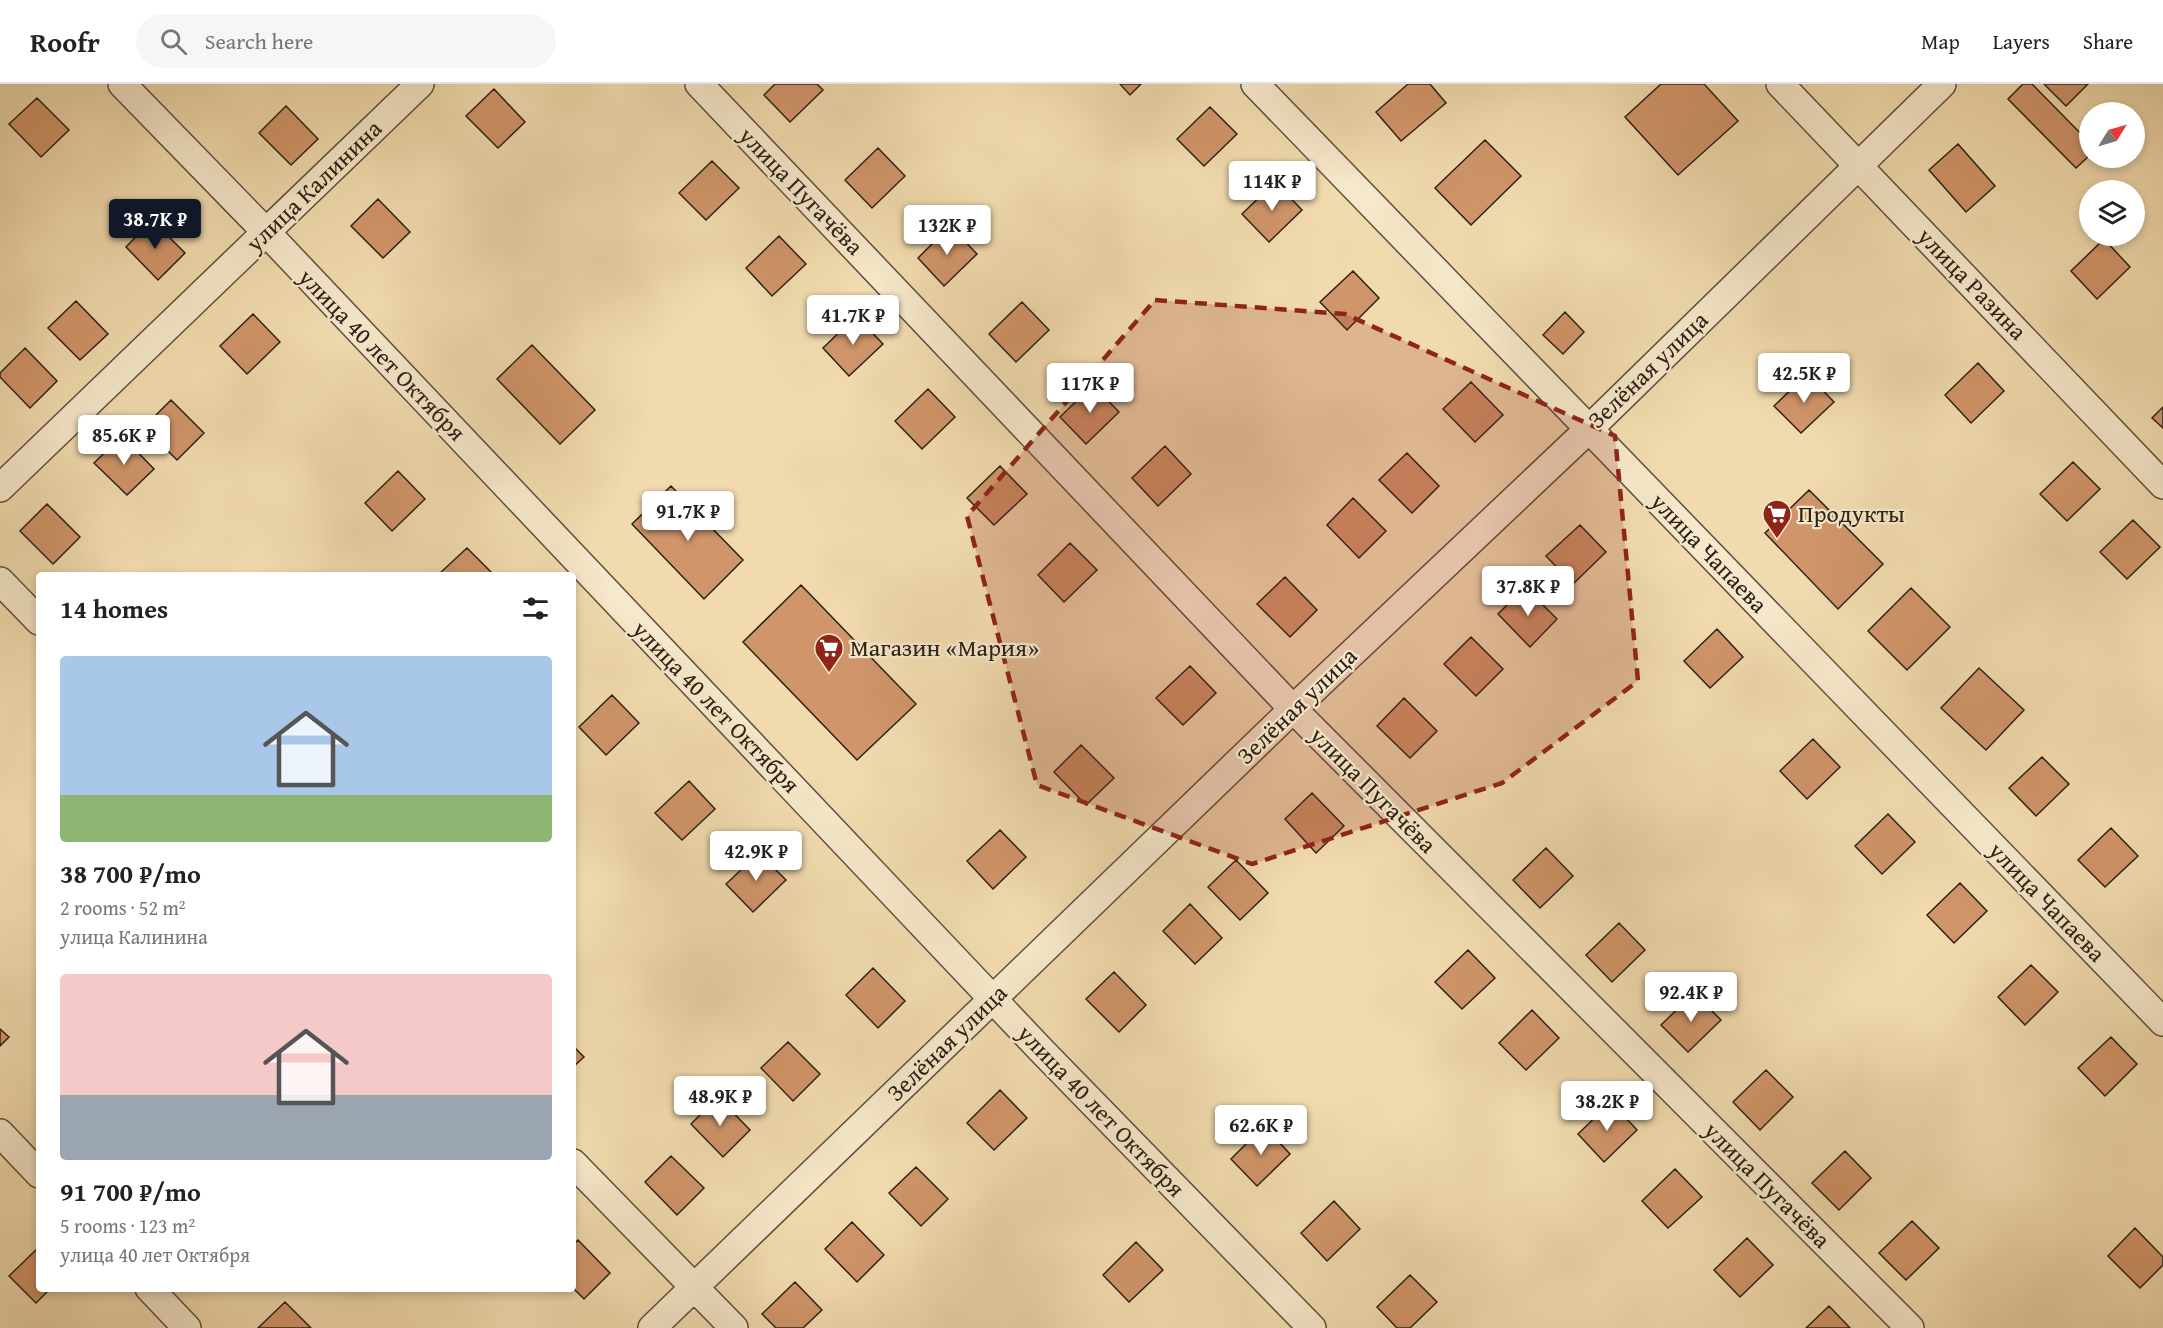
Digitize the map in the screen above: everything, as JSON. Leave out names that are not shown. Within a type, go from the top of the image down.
[{"type":"street","name":"улица 40 лет Октября","points":[[122,84],[266,232],[1049,1059],[1312,1328]]},
{"type":"street","name":"улица Калинина","points":[[0,488],[420,84]]},
{"type":"street","name":"улица Пугачёва","points":[[699,84],[1293,710],[1910,1328]]},
{"type":"street","name":"улица Чапаева","points":[[1255,84],[2163,1022]]},
{"type":"street","name":"улица Разина","points":[[1780,84],[2163,485]]},
{"type":"street","name":"Зелёная улица","points":[[652,1328],[1293,710],[1589,429],[1942,84]]},
{"type":"street","points":[[0,581],[36,618]]},
{"type":"street","points":[[0,1133],[36,1171]]},
{"type":"street","points":[[576,1166],[734,1328]]},
{"type":"street","points":[[153,1292],[187,1328]]},
{"type":"highlighted area","points":[[1155,300],[1345,314],[1615,436],[1638,681],[1502,783],[1252,864],[1037,785],[967,516]]},
{"type":"building","points":[[775,84],[817,84],[823,90],[790,122],[764,95]]},
{"type":"building","points":[[1120,84],[1141,84],[1130,95]]},
{"type":"building","points":[[1408,84],[1430,84],[1446,103],[1401,141],[1376,112]]},
{"type":"building","points":[[1661,84],[1704,84],[1738,121],[1678,175],[1625,117]]},
{"type":"building","points":[[2023,84],[2032,84],[2079,132],[2079,165],[2076,168],[2008,99]]},
{"type":"building","points":[[2044,84],[2088,84],[2066,106]]},
{"type":"building","points":[[494,89],[525,122],[498,148],[466,116]]},
{"type":"building","points":[[37,98],[69,130],[41,157],[9,124]]},
{"type":"building","points":[[286,106],[318,139],[291,165],[259,133]]},
{"type":"building","points":[[1210,107],[1237,134],[1204,166],[1177,139]]},
{"type":"building","points":[[1485,140],[1521,176],[1471,225],[1435,188]]},
{"type":"building","points":[[1958,144],[1995,186],[1966,212],[1929,170]]},
{"type":"building","points":[[878,148],[905,176],[872,208],[845,180]]},
{"type":"building","points":[[712,161],[739,188],[706,220],[679,193]]},
{"type":"building","points":[[1275,182],[1302,210],[1269,242],[1242,214]]},
{"type":"building","points":[[378,199],[410,232],[383,258],[351,226]]},
{"type":"building","points":[[152,220],[185,253],[158,280],[126,247]]},
{"type":"building","points":[[950,226],[977,254],[944,286],[918,258]]},
{"type":"building","points":[[779,236],[806,264],[772,296],[746,268]]},
{"type":"building","points":[[2097,246],[2110,246],[2130,267],[2097,299],[2071,271]]},
{"type":"building","points":[[1353,271],[1379,298],[1347,330],[1320,302]]},
{"type":"building","points":[[76,301],[108,334],[80,360],[48,328]]},
{"type":"building","points":[[1022,302],[1049,330],[1016,362],[989,334]]},
{"type":"building","points":[[1565,312],[1584,332],[1563,354],[1543,335]]},
{"type":"building","points":[[253,314],[280,342],[247,374],[220,346]]},
{"type":"building","points":[[856,316],[883,344],[849,376],[823,348]]},
{"type":"building","points":[[532,345],[595,410],[560,444],[497,379]]},
{"type":"building","points":[[25,348],[57,381],[30,408],[0,377],[0,373]]},
{"type":"building","points":[[1978,363],[2004,391],[1971,423],[1945,395]]},
{"type":"building","points":[[1807,374],[1834,402],[1801,433],[1774,406]]},
{"type":"building","points":[[1471,382],[1503,415],[1475,442],[1443,409]]},
{"type":"building","points":[[1093,385],[1119,412],[1086,444],[1060,417]]},
{"type":"building","points":[[928,389],[955,417],[922,449],[895,421]]},
{"type":"building","points":[[171,400],[204,433],[177,460],[144,427]]},
{"type":"building","points":[[2163,407],[2163,428],[2152,418]]},
{"type":"building","points":[[122,436],[154,469],[127,495],[94,463]]},
{"type":"building","points":[[1165,446],[1191,474],[1158,506],[1132,478]]},
{"type":"building","points":[[1407,453],[1439,486],[1412,513],[1379,480]]},
{"type":"building","points":[[2073,462],[2100,489],[2067,521],[2040,494]]},
{"type":"building","points":[[1000,466],[1027,494],[994,525],[967,498]]},
{"type":"building","points":[[398,471],[425,499],[392,531],[365,503]]},
{"type":"building","points":[[671,486],[743,560],[704,599],[632,524]]},
{"type":"building","points":[[1809,490],[1883,564],[1838,609],[1765,533]]},
{"type":"building","points":[[1353,498],[1386,531],[1359,558],[1327,525]]},
{"type":"building","points":[[47,504],[80,537],[53,564],[20,531]]},
{"type":"building","points":[[2133,520],[2160,547],[2127,579],[2100,552]]},
{"type":"building","points":[[1580,525],[1606,552],[1573,584],[1546,556]]},
{"type":"building","points":[[1070,543],[1097,570],[1064,602],[1038,575]]},
{"type":"building","points":[[467,548],[491,572],[441,572]]},
{"type":"building","points":[[1285,577],[1317,610],[1290,637],[1257,604]]},
{"type":"building","name":"Магазин «Мария»","points":[[801,585],[916,704],[857,760],[743,642]]},
{"type":"building","points":[[1525,587],[1557,619],[1530,647],[1498,614]]},
{"type":"building","points":[[1911,588],[1950,627],[1907,670],[1868,631]]},
{"type":"building","points":[[1717,629],[1743,657],[1710,688],[1684,661]]},
{"type":"building","points":[[1471,637],[1503,669],[1476,696],[1444,664]]},
{"type":"building","points":[[1190,666],[1216,693],[1183,725],[1156,698]]},
{"type":"building","points":[[1979,668],[2024,710],[1986,750],[1941,708]]},
{"type":"building","points":[[612,695],[639,723],[606,755],[579,727]]},
{"type":"building","points":[[1404,698],[1437,731],[1410,758],[1377,726]]},
{"type":"building","points":[[1813,739],[1840,767],[1807,799],[1780,771]]},
{"type":"building","points":[[1081,745],[1114,778],[1086,805],[1054,772]]},
{"type":"building","points":[[2042,757],[2069,784],[2036,816],[2009,788]]},
{"type":"building","points":[[689,781],[715,809],[682,840],[655,813]]},
{"type":"building","points":[[1312,793],[1344,826],[1316,853],[1285,819]]},
{"type":"building","points":[[1888,814],[1915,842],[1882,874],[1855,846]]},
{"type":"building","points":[[2111,828],[2138,856],[2105,887],[2078,860]]},
{"type":"building","points":[[1000,830],[1026,857],[993,889],[967,861]]},
{"type":"building","points":[[1546,848],[1573,876],[1540,908],[1513,880]]},
{"type":"building","points":[[759,853],[786,880],[753,912],[726,884]]},
{"type":"building","points":[[1236,860],[1268,893],[1240,920],[1208,887]]},
{"type":"building","points":[[1960,883],[1987,911],[1954,943],[1927,915]]},
{"type":"building","points":[[1190,904],[1222,938],[1195,964],[1163,931]]},
{"type":"building","points":[[1619,923],[1645,950],[1612,982],[1586,955]]},
{"type":"building","points":[[1468,950],[1495,978],[1462,1009],[1435,982]]},
{"type":"building","points":[[2031,965],[2058,992],[2025,1025],[1998,997]]},
{"type":"building","points":[[873,968],[905,1001],[878,1028],[846,995]]},
{"type":"building","points":[[1114,972],[1146,1005],[1119,1032],[1086,999]]},
{"type":"building","points":[[1694,993],[1721,1020],[1688,1052],[1661,1025]]},
{"type":"building","points":[[1532,1010],[1559,1038],[1526,1070],[1499,1043]]},
{"type":"building","points":[[0,1029],[9,1037],[0,1046]]},
{"type":"building","points":[[2111,1037],[2137,1064],[2105,1096],[2078,1068]]},
{"type":"building","points":[[788,1042],[820,1074],[793,1101],[761,1068]]},
{"type":"building","points":[[576,1049],[584,1057],[576,1064]]},
{"type":"building","points":[[1766,1070],[1793,1097],[1760,1130],[1733,1102]]},
{"type":"building","points":[[1000,1090],[1027,1118],[994,1150],[967,1123]]},
{"type":"building","points":[[718,1097],[750,1130],[723,1157],[691,1124]]},
{"type":"building","points":[[1611,1102],[1637,1130],[1604,1162],[1578,1134]]},
{"type":"building","points":[[1264,1126],[1290,1154],[1257,1186],[1231,1159]]},
{"type":"building","points":[[1845,1151],[1871,1178],[1839,1210],[1812,1183]]},
{"type":"building","points":[[671,1156],[704,1188],[677,1215],[645,1182]]},
{"type":"building","points":[[916,1167],[948,1199],[921,1226],[889,1193]]},
{"type":"building","points":[[1675,1169],[1702,1197],[1668,1228],[1642,1201]]},
{"type":"building","points":[[1334,1201],[1360,1229],[1327,1261],[1301,1233]]},
{"type":"building","points":[[1912,1221],[1939,1248],[1906,1280],[1879,1253]]},
{"type":"building","points":[[852,1222],[884,1255],[857,1282],[825,1249]]},
{"type":"building","points":[[2135,1228],[2163,1257],[2163,1265],[2140,1288],[2108,1256]]},
{"type":"building","points":[[1747,1238],[1773,1265],[1740,1297],[1714,1270]]},
{"type":"building","points":[[578,1240],[610,1273],[584,1299],[576,1291],[576,1242]]},
{"type":"building","points":[[1136,1242],[1163,1270],[1129,1302],[1103,1275]]},
{"type":"building","points":[[36,1250],[36,1292],[47,1292],[36,1303],[9,1276]]},
{"type":"building","points":[[1410,1275],[1437,1302],[1410,1328],[1397,1328],[1377,1307]]},
{"type":"building","points":[[795,1282],[822,1310],[803,1328],[776,1328],[762,1314]]},
{"type":"building","points":[[285,1302],[311,1328],[258,1328]]},
{"type":"building","points":[[1829,1306],[1850,1328],[1806,1328]]},
{"type":"place","name":"Продукты","points":[[1777,540]]},
{"type":"place","name":"Магазин «Мария»","points":[[829,674]]}]
